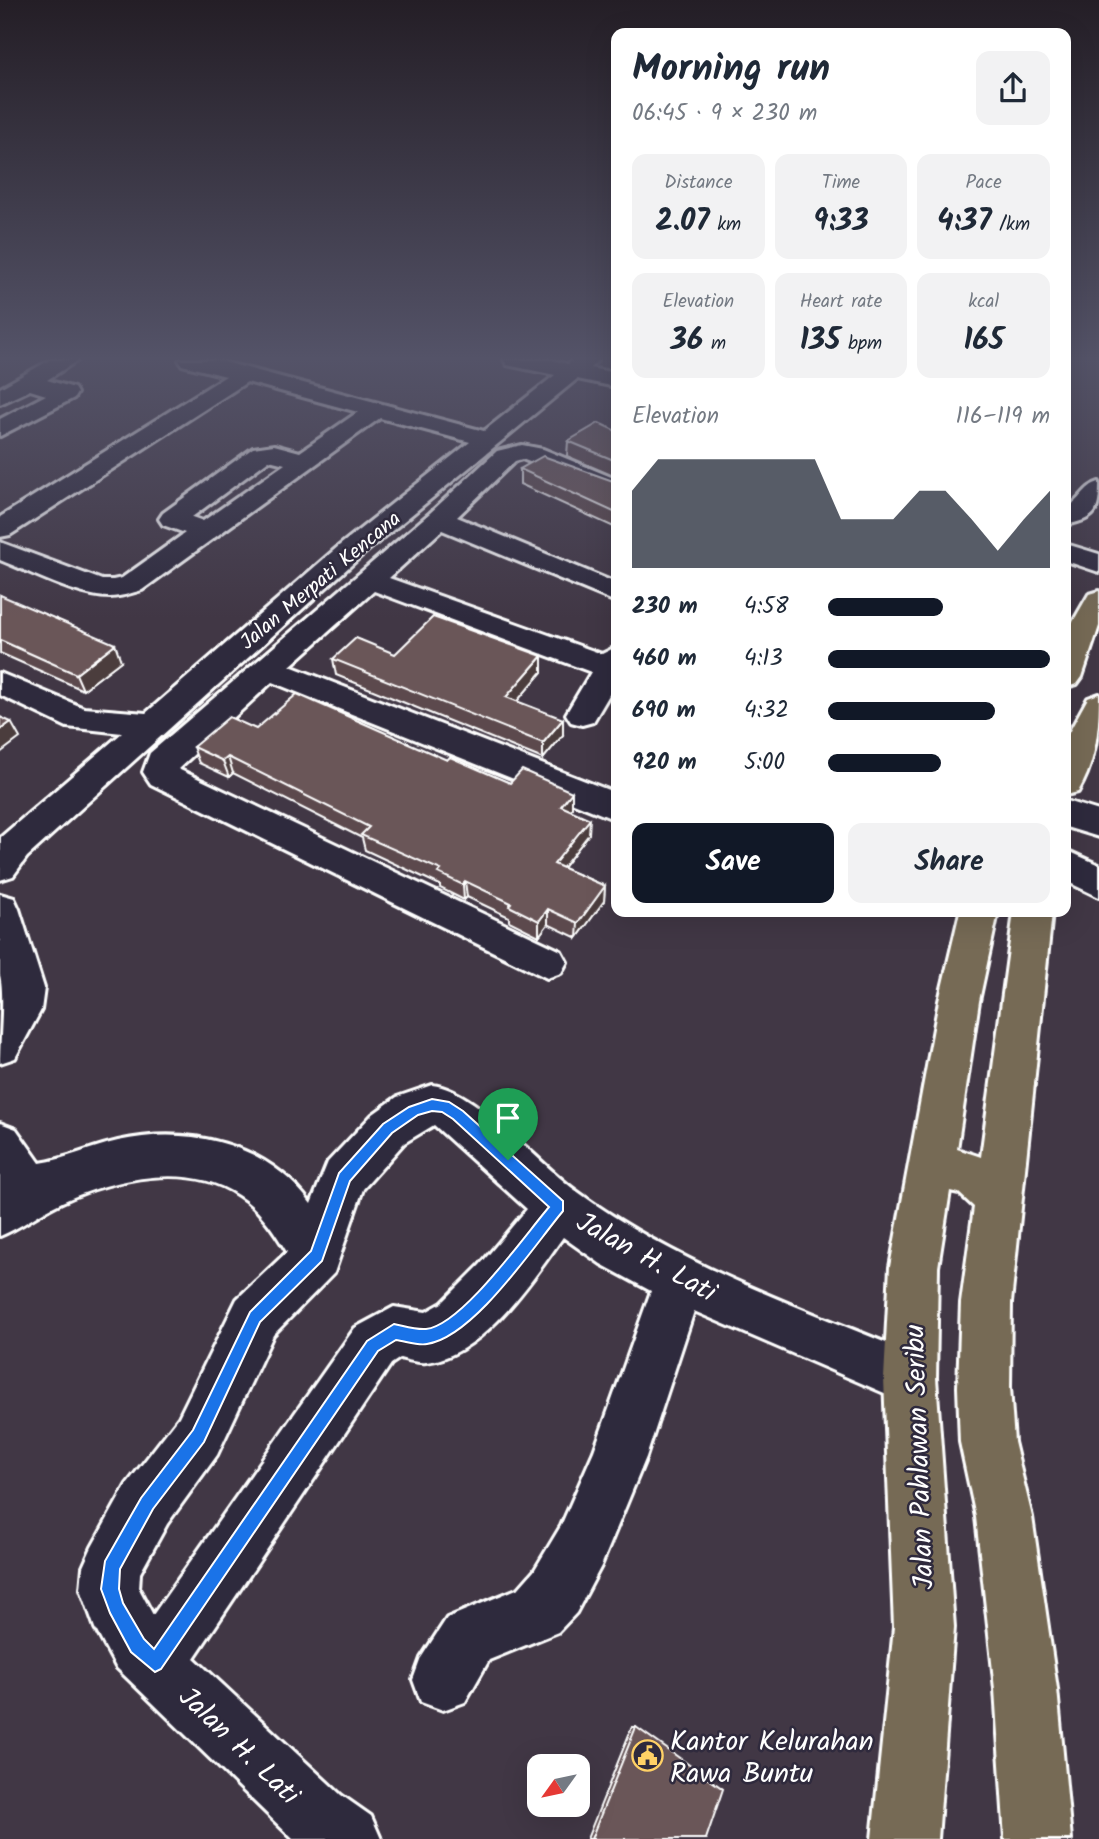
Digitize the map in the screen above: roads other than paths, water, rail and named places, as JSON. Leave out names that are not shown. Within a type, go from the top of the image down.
[{"type":"main road","points":[[1071,662],[1082,630],[1099,600]]},
{"type":"main road","points":[[1071,772],[1094,724]]},
{"type":"main road","name":"Jalan Pahlawan Seribu","points":[[905,1839],[924,1627],[910,1378],[914,1267],[959,1001],[978,917]]},
{"type":"main road","points":[[1031,917],[986,1303],[984,1387],[987,1442],[1006,1530],[1034,1772],[1038,1839]]},
{"type":"main road","points":[[932,1171],[953,1168],[971,1174],[997,1199]]},
{"type":"street","points":[[0,519],[120,446]]},
{"type":"street","points":[[0,529],[128,446]]},
{"type":"street","points":[[0,550],[98,588],[113,589],[132,584],[327,446]]},
{"type":"street","name":"Jalan Merpati Kencana","points":[[0,866],[14,847],[350,551],[390,537],[484,446]]},
{"type":"street","points":[[207,532],[172,519],[262,453],[274,452],[305,462]]},
{"type":"street","points":[[547,962],[163,776],[160,772],[162,761],[369,580],[390,537],[439,519],[506,456],[515,453],[534,454],[611,486]]},
{"type":"street","points":[[1071,515],[1085,509],[1099,490]]},
{"type":"street","points":[[439,519],[611,591]]},
{"type":"street","points":[[1071,554],[1099,564]]},
{"type":"street","points":[[369,580],[611,662]]},
{"type":"street","points":[[582,714],[611,666]]},
{"type":"street","points":[[267,668],[611,805]]},
{"type":"street","points":[[0,683],[79,719],[154,724]]},
{"type":"street","points":[[1071,867],[1099,883]]},
{"type":"street","points":[[0,909],[24,988],[20,1010],[0,1045]]},
{"type":"street","name":"Jalan H. Lati","points":[[348,1839],[318,1818],[137,1646],[116,1607],[110,1589],[111,1567],[147,1504],[198,1436],[255,1317],[317,1256],[344,1177],[388,1129],[414,1111],[432,1105],[444,1106],[458,1115],[558,1206],[618,1247],[680,1280],[910,1378]]},
{"type":"street","points":[[0,1144],[18,1174],[28,1183],[37,1186],[148,1156],[169,1154],[207,1159],[254,1179],[271,1192],[317,1256]]},
{"type":"street","points":[[0,1213],[50,1184]]},
{"type":"street","points":[[155,1663],[373,1346],[394,1332],[425,1337],[439,1334],[469,1314],[558,1206]]},
{"type":"street","points":[[443,1680],[468,1639],[493,1626],[537,1611],[555,1592],[582,1546],[619,1457],[680,1280]]},
{"type":"place","name":"Kantor Kelurahan Rawa Buntu","points":[[647,1756]]}]
